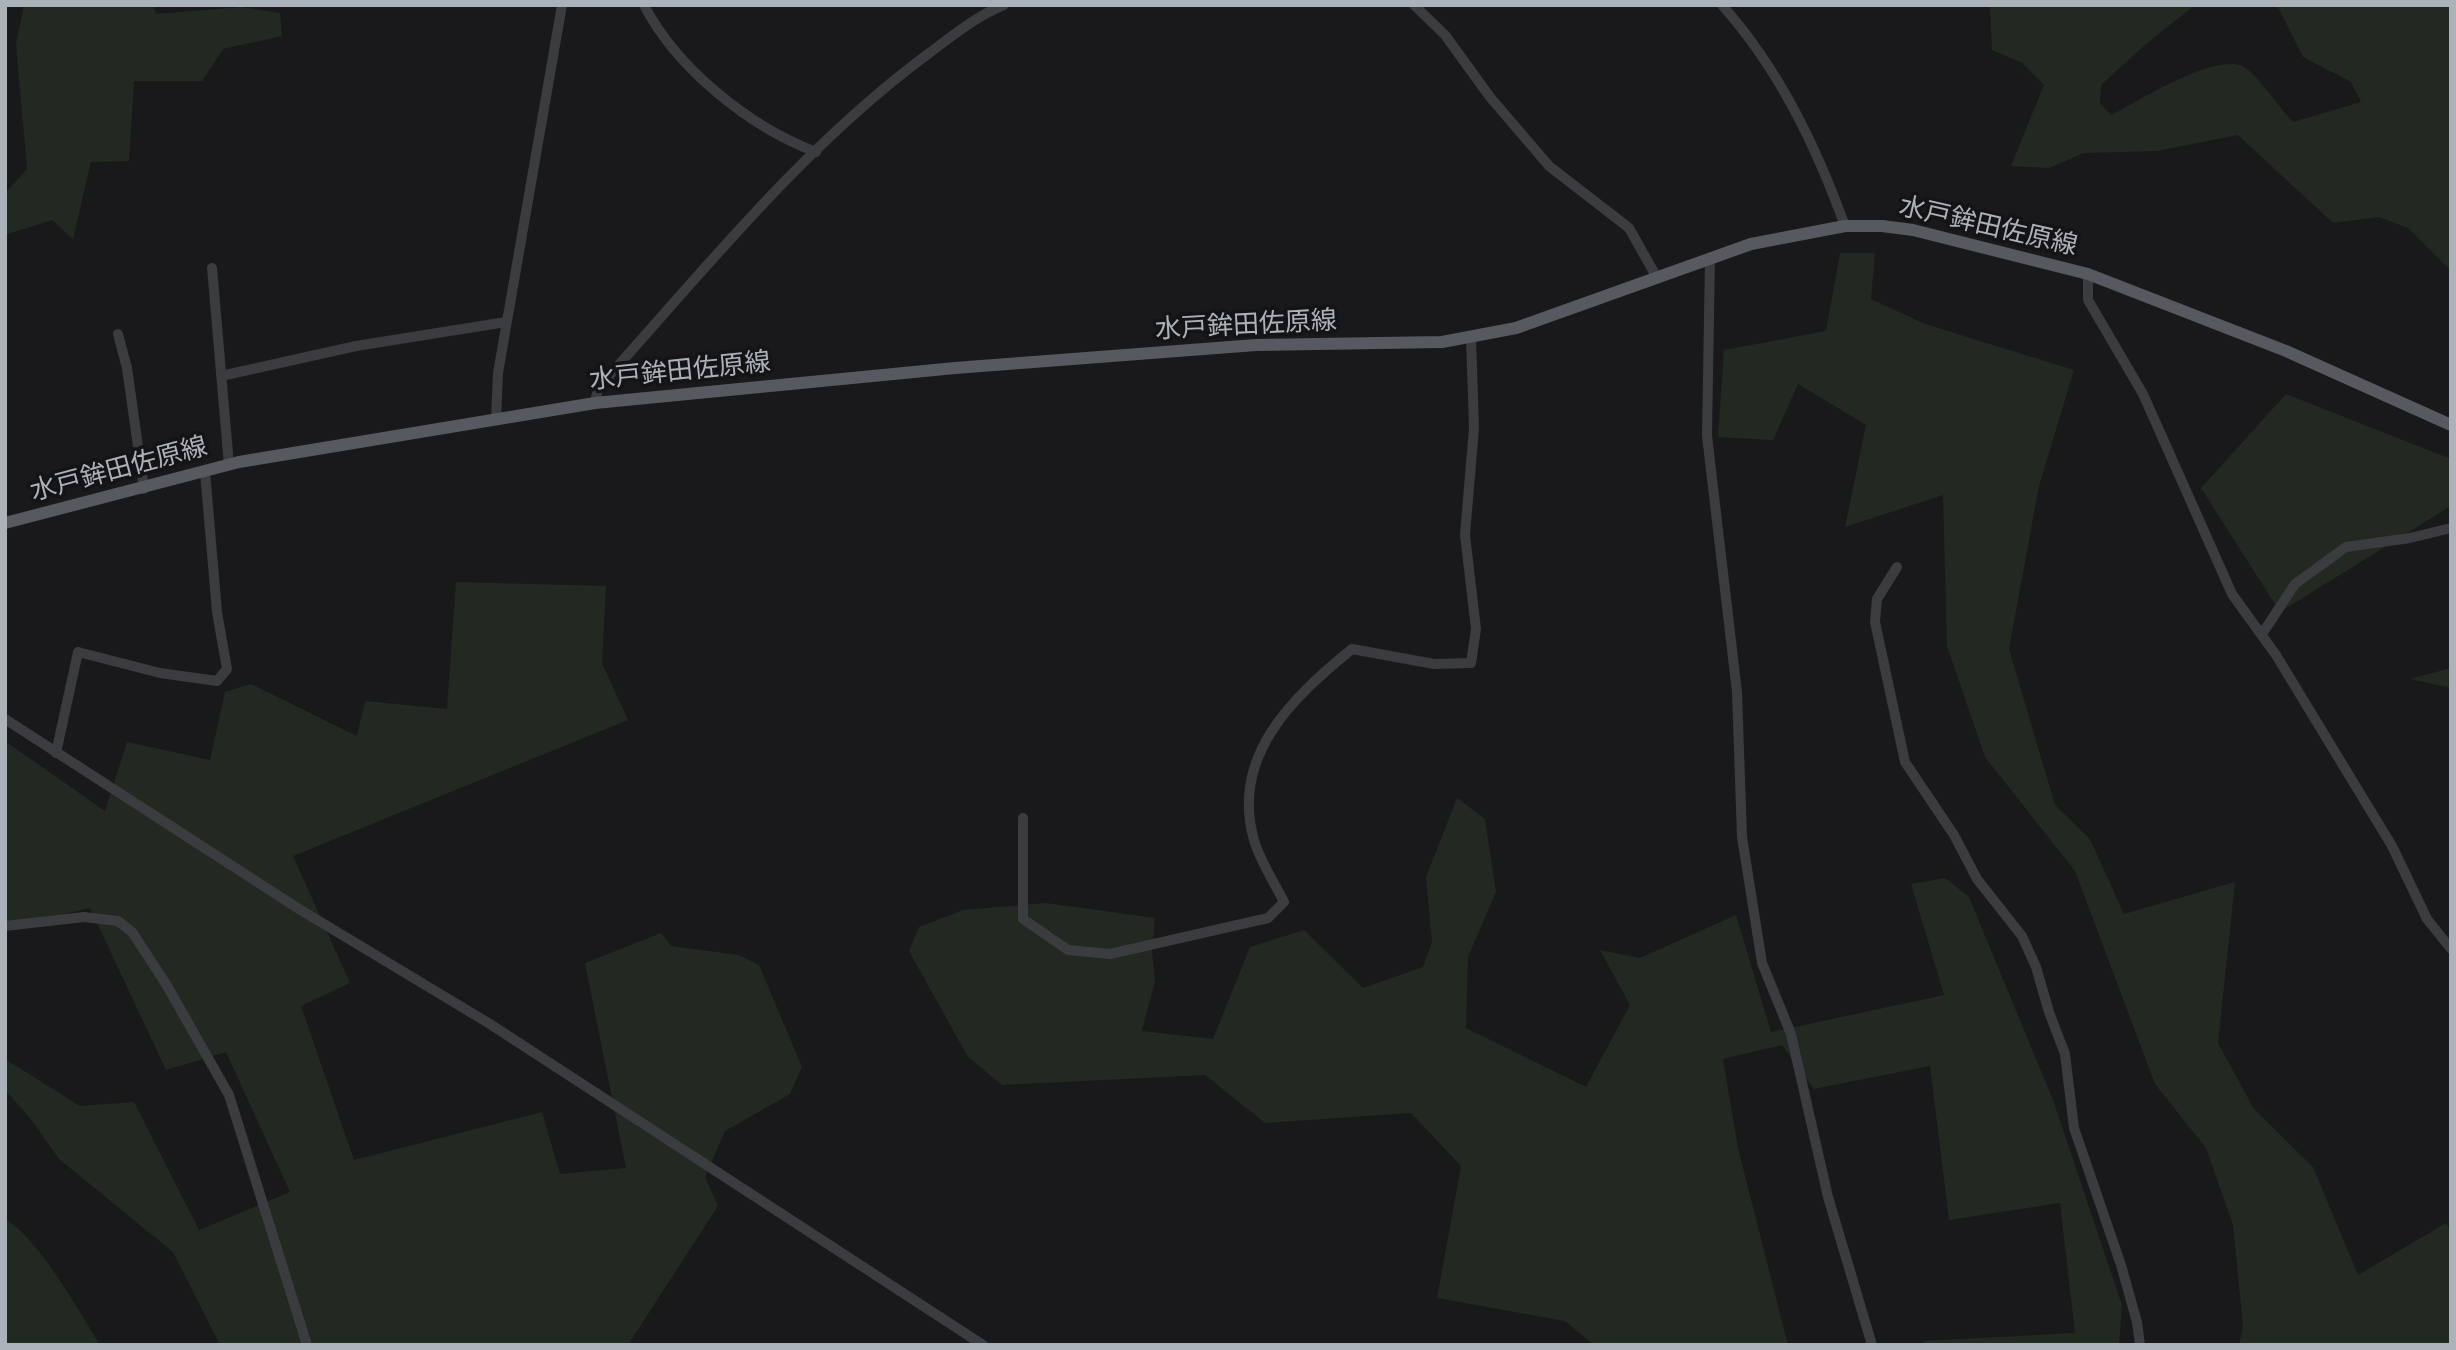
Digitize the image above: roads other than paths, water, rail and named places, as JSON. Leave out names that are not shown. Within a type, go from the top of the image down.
[{"type":"main road","name":"水戸鉾田佐原線","points":[[5,523],[145,489],[229,465],[595,403],[996,365],[1256,345],[1442,342],[1471,338],[1516,328],[1751,244],[1845,226],[1913,230],[2088,274],[2286,351],[2451,425]]},
{"type":"street","points":[[496,419],[498,373],[506,322],[562,5]]},
{"type":"street","points":[[645,5],[675,54],[751,118],[791,142],[816,152]]},
{"type":"street","points":[[595,403],[598,388],[724,247],[816,152],[903,72],[952,36],[1004,5]]},
{"type":"street","points":[[1414,5],[1445,35],[1490,97],[1549,166],[1629,228],[1656,276]]},
{"type":"street","points":[[1722,5],[1775,74],[1821,160],[1845,226]]},
{"type":"street","points":[[1710,258],[1707,436],[1738,692],[1742,837],[1762,963],[1791,1034],[1828,1198],[1871,1345]]},
{"type":"street","points":[[212,268],[229,465]]},
{"type":"street","points":[[2088,274],[2088,300],[2143,394],[2232,594],[2262,634],[2392,846],[2427,919],[2451,949]]},
{"type":"street","points":[[222,376],[356,346],[506,322]]},
{"type":"street","points":[[118,334],[127,368],[145,489]]},
{"type":"street","points":[[1023,818],[1023,919],[1068,950],[1110,954],[1268,918],[1284,902],[1254,841],[1247,798],[1258,754],[1278,722],[1303,691],[1352,649],[1434,664],[1471,663],[1476,629],[1465,535],[1474,429],[1471,338]]},
{"type":"street","points":[[56,753],[78,652],[160,673],[216,681],[227,669],[217,612],[205,472]]},
{"type":"street","points":[[2262,634],[2295,584],[2346,547],[2410,538],[2451,528]]},
{"type":"street","points":[[1897,567],[1877,599],[1875,622],[1905,762],[1954,835],[1977,879],[2022,936],[2036,967],[2065,1054],[2074,1128],[2121,1265],[2140,1345]]},
{"type":"street","points":[[5,719],[299,909],[501,1031],[983,1345]]},
{"type":"street","points":[[5,926],[84,917],[118,921],[132,932],[166,984],[229,1095],[307,1345]]}]
